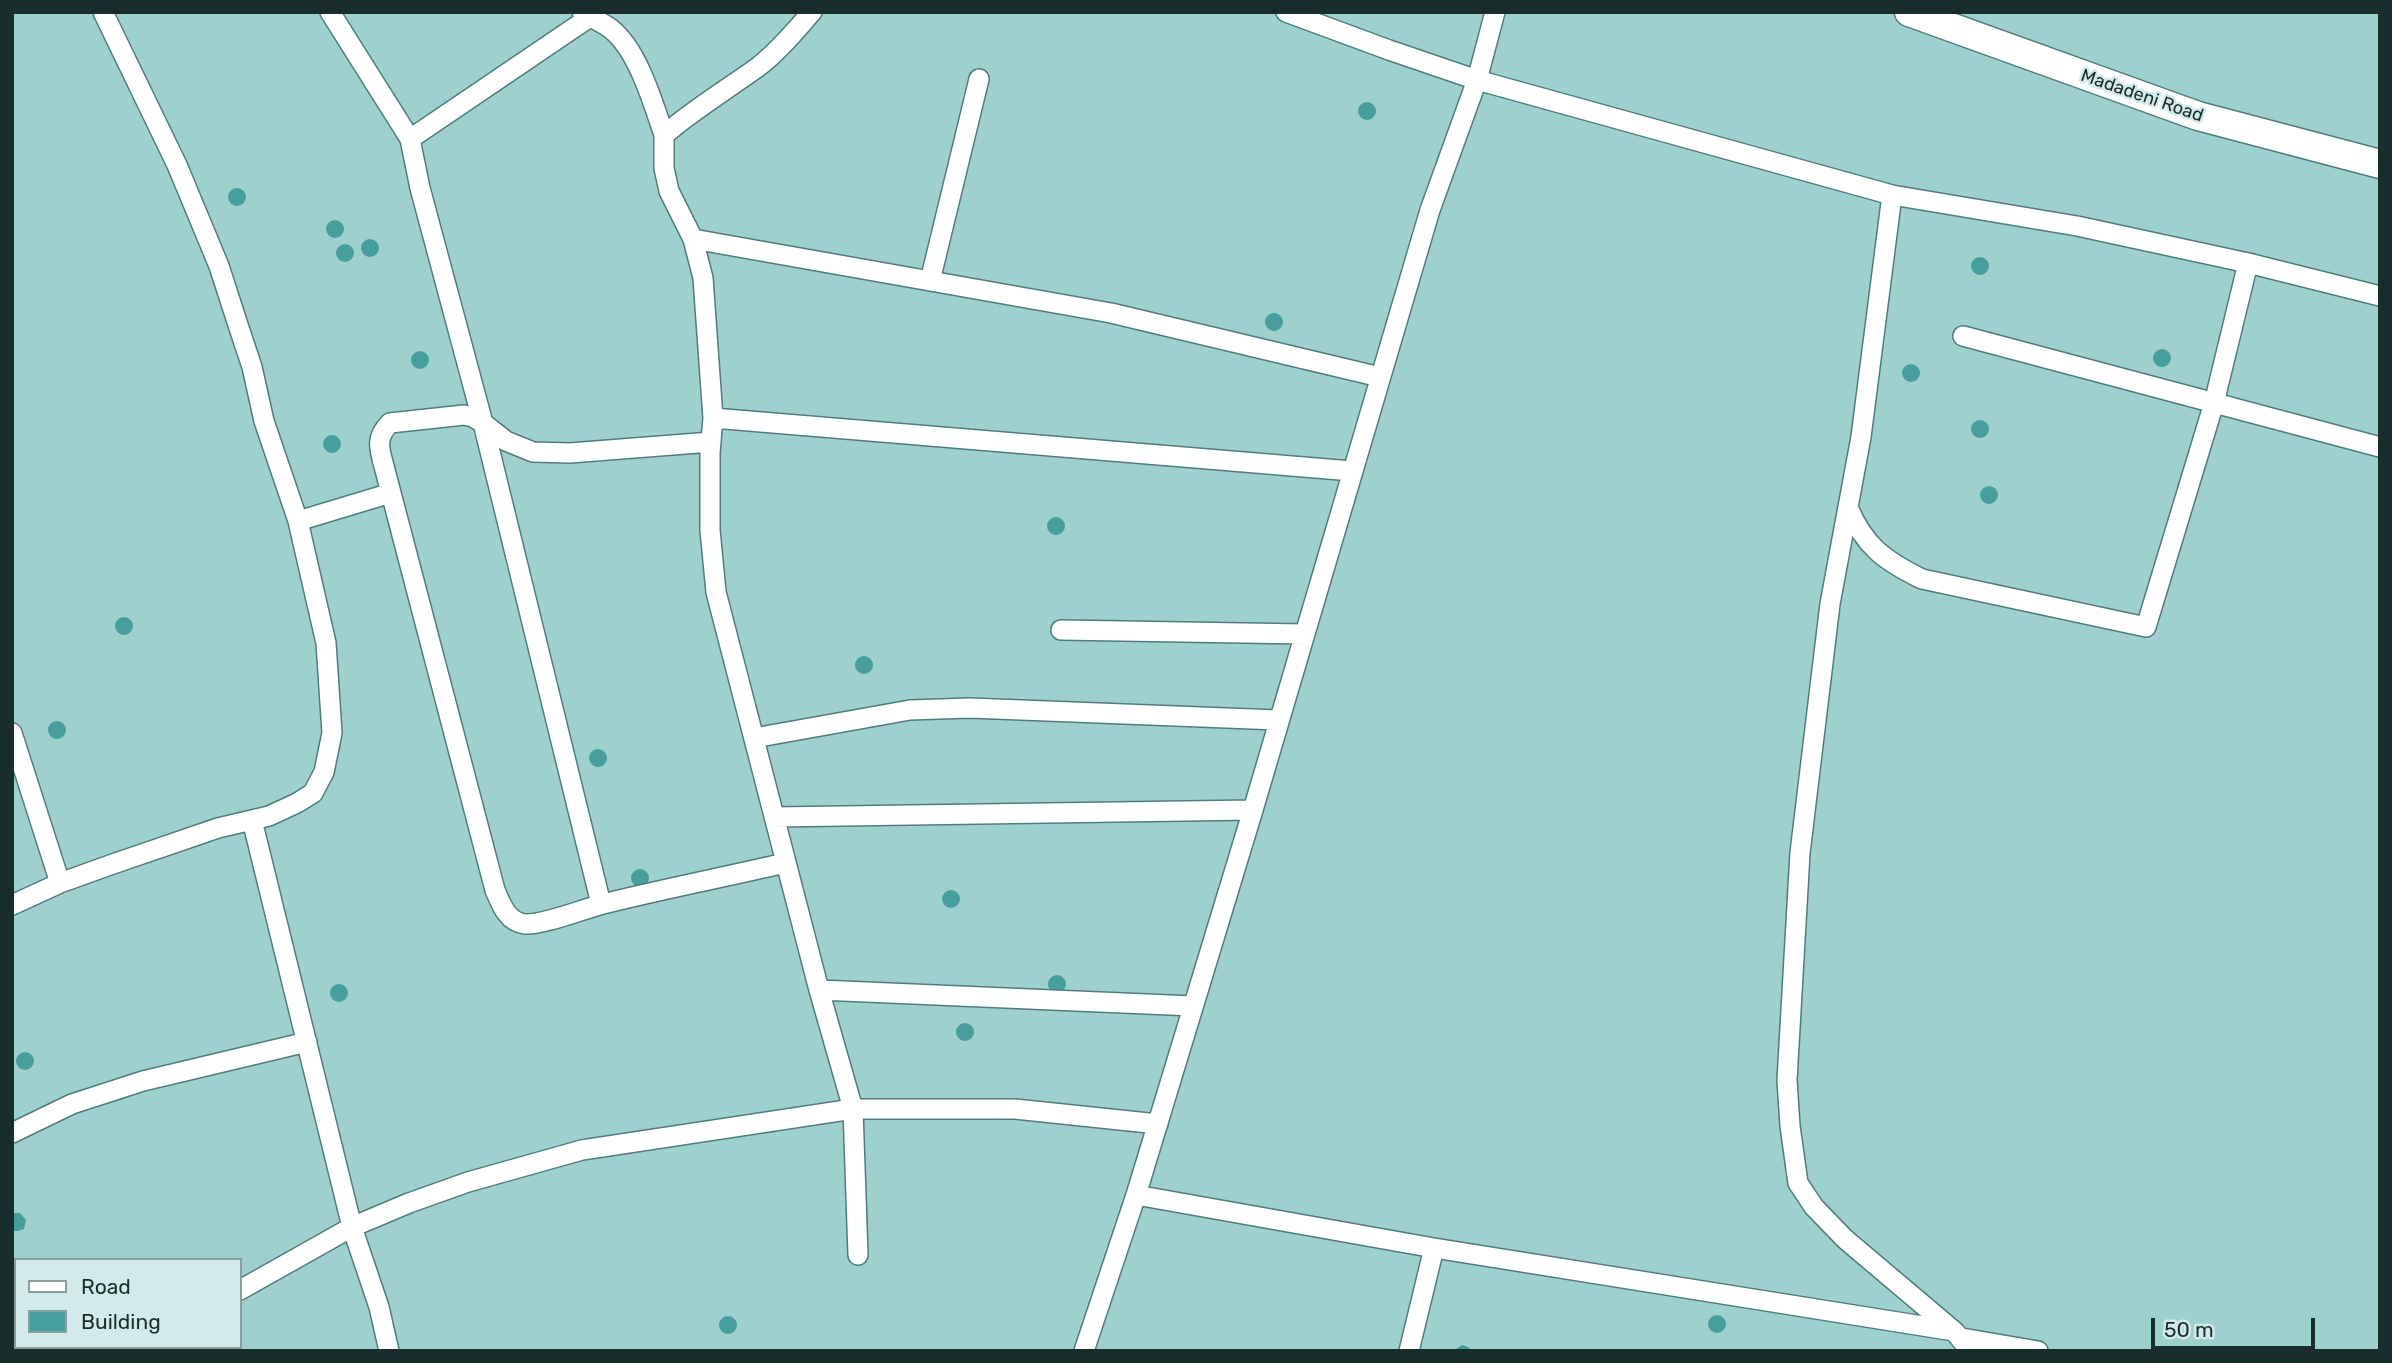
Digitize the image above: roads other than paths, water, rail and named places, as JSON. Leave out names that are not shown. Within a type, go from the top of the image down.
[{"type":"street","points":[[12,905],[60,883],[218,828],[269,816],[313,793],[324,772],[332,733],[326,643],[298,521],[268,433],[252,368],[219,266],[177,165],[103,12]]},
{"type":"street","points":[[330,12],[410,139],[420,188],[483,423],[601,904]]},
{"type":"street","points":[[664,135],[685,117],[760,66],[790,38],[812,12]]},
{"type":"street","points":[[1286,12],[1477,80],[1892,195],[2077,226],[2248,263],[2380,296]]},
{"type":"street","points":[[1084,1351],[1158,1124],[1430,210],[1477,80],[1495,12]]},
{"type":"street","name":"Madadeni Road","points":[[1909,12],[2198,116],[2380,163]]},
{"type":"street","points":[[410,139],[586,15],[610,28],[630,51],[652,98],[664,135],[664,168],[669,191],[693,239],[703,278],[713,418],[710,530],[716,592],[819,990],[853,1109],[858,1255]]},
{"type":"street","points":[[930,282],[979,79]]},
{"type":"street","points":[[1892,195],[1865,412],[1830,604],[1800,853],[1787,1080],[1798,1183],[1814,1207],[1845,1239],[1963,1340]]},
{"type":"street","points":[[693,239],[1111,313],[1380,377]]},
{"type":"street","points":[[1848,507],[1856,527],[1872,548],[1895,566],[1922,579],[2146,627],[2214,403],[2248,263]]},
{"type":"street","points":[[1963,336],[2380,447]]},
{"type":"street","points":[[711,442],[570,453],[533,452],[506,441],[473,416],[464,415],[390,423],[381,432],[379,439],[495,890],[503,911],[517,922],[526,924],[601,904],[786,863]]},
{"type":"street","points":[[713,418],[1352,471]]},
{"type":"street","points":[[298,521],[391,493]]},
{"type":"street","points":[[1060,631],[1304,634]]},
{"type":"street","points":[[754,737],[923,709],[970,708],[1278,720]]},
{"type":"street","points":[[12,733],[60,883]]},
{"type":"street","points":[[774,817],[1253,810]]},
{"type":"street","points":[[252,820],[352,1227],[379,1307],[390,1351]]},
{"type":"street","points":[[819,990],[1193,1006]]},
{"type":"street","points":[[12,1133],[72,1104],[143,1081],[307,1042]]},
{"type":"street","points":[[242,1289],[352,1227],[408,1202],[582,1150],[853,1109],[1015,1109],[1158,1124]]},
{"type":"street","points":[[1136,1195],[2038,1351]]},
{"type":"street","points":[[1409,1351],[1434,1248]]}]
